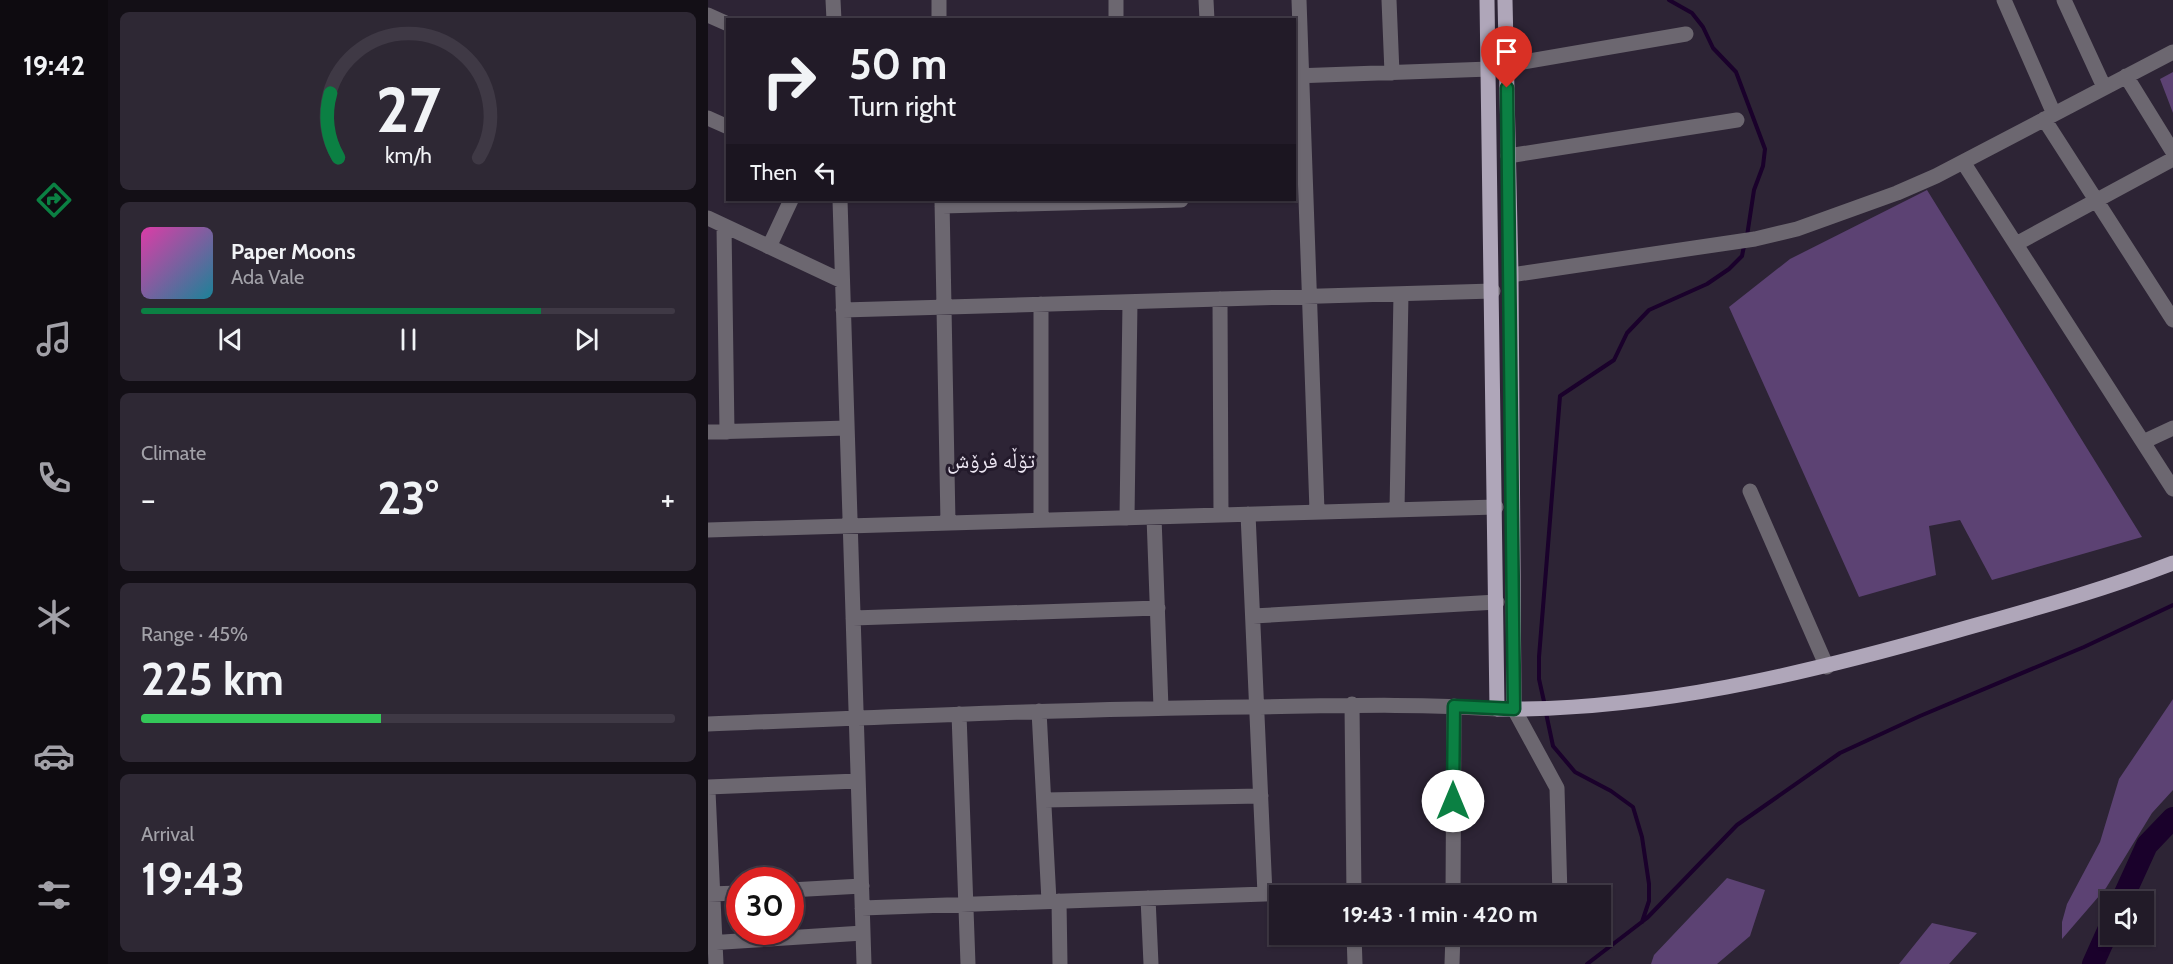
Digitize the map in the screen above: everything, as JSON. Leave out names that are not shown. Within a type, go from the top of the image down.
[{"type":"main road","points":[[1487,0],[1490,69],[1497,709],[1553,709],[1718,689],[1827,667],[2078,596],[2173,563]]},
{"type":"main road","points":[[1505,0],[1511,275],[1514,709]]},
{"type":"main road","points":[[1497,609],[1513,616]]},
{"type":"street","points":[[833,0],[834,18]]},
{"type":"street","points":[[939,0],[939,18]]},
{"type":"street","points":[[1116,0],[1116,18]]},
{"type":"street","points":[[1206,0],[1207,18]]},
{"type":"street","points":[[1299,0],[1300,196],[1310,297],[1317,511]]},
{"type":"street","points":[[1389,0],[1392,73]]},
{"type":"street","points":[[2004,0],[2049,116],[2097,200],[2173,320]]},
{"type":"street","points":[[2064,0],[2104,87]]},
{"type":"street","points":[[708,15],[726,23]]},
{"type":"street","points":[[1506,65],[1686,34]]},
{"type":"street","points":[[1511,275],[1755,239],[1797,229],[1897,193],[1963,162],[2173,52]]},
{"type":"street","points":[[1298,76],[1490,69]]},
{"type":"street","points":[[2126,76],[2173,153]]},
{"type":"street","points":[[708,118],[726,126]]},
{"type":"street","points":[[1508,156],[1737,120]]},
{"type":"street","points":[[2016,244],[2173,159]]},
{"type":"street","points":[[1963,162],[2173,489]]},
{"type":"street","points":[[770,247],[791,201]]},
{"type":"street","points":[[840,201],[864,964]]},
{"type":"street","points":[[948,523],[942,203],[1090,201]]},
{"type":"street","points":[[708,218],[842,281]]},
{"type":"street","points":[[724,226],[727,432]]},
{"type":"street","points":[[843,310],[1493,291]]},
{"type":"street","points":[[1397,510],[1401,294]]},
{"type":"street","points":[[1220,299],[1221,515]]},
{"type":"street","points":[[1127,518],[1130,302]]},
{"type":"street","points":[[1041,304],[1041,520]]},
{"type":"street","points":[[708,432],[847,428]]},
{"type":"street","points":[[2143,442],[2173,428]]},
{"type":"street","points":[[1750,491],[1827,667]]},
{"type":"street","points":[[708,530],[1496,507]]},
{"type":"street","points":[[1248,514],[1265,894]]},
{"type":"street","points":[[1154,517],[1161,708]]},
{"type":"street","points":[[853,618],[1158,608]]},
{"type":"street","points":[[1252,616],[1497,609]]},
{"type":"street","points":[[708,724],[1040,711],[1352,704],[1497,709]]},
{"type":"street","points":[[1352,704],[1354,885]]},
{"type":"street","points":[[1453,885],[1454,706]]},
{"type":"street","points":[[1514,709],[1557,788],[1560,885]]},
{"type":"street","points":[[1040,711],[1044,801],[1060,964]]},
{"type":"street","points":[[959,714],[968,964]]},
{"type":"street","points":[[716,964],[712,943],[708,789],[858,781]]},
{"type":"street","points":[[1044,801],[1262,796]]},
{"type":"street","points":[[804,889],[862,886]]},
{"type":"street","points":[[711,894],[726,893]]},
{"type":"street","points":[[862,908],[1269,894]]},
{"type":"street","points":[[1148,898],[1150,964]]},
{"type":"street","points":[[712,943],[863,933]]},
{"type":"street","points":[[1354,945],[1355,964]]},
{"type":"street","points":[[1452,964],[1453,945]]},
{"type":"shaded area","points":[[2173,72],[2173,113],[2160,79]]},
{"type":"shaded area","points":[[1927,190],[2142,537],[1992,580],[1960,520],[1929,526],[1936,575],[1859,597],[1729,307],[1790,259]]},
{"type":"shaded area","points":[[2173,699],[2173,790],[2152,813],[2106,888],[2100,891],[2100,895],[2062,939],[2062,922],[2067,904],[2100,842],[2119,779]]},
{"type":"shaded area","points":[[1727,878],[1765,890],[1750,936],[1717,964],[1651,964],[1654,955]]},
{"type":"shaded area","points":[[1932,923],[1977,933],[1949,964],[1899,964]]},
{"type":"waterway","points":[[1669,0],[1692,13],[1703,27],[1713,48],[1736,72],[1765,149],[1763,166],[1754,190],[1747,236]]},
{"type":"waterway","points":[[1545,706],[1539,679],[1539,657],[1560,396],[1614,360],[1627,333],[1649,310],[1707,284],[1729,269],[1742,256],[1744,246]]},
{"type":"waterway","points":[[1587,964],[1647,918],[1737,825],[1840,753],[1920,716],[2084,647],[2173,605]]},
{"type":"waterway","points":[[1546,713],[1553,746],[1575,772],[1611,791],[1633,807],[1642,837],[1649,884],[1649,901],[1642,922]]},
{"type":"waterway","points":[[2126,891],[2147,845],[2173,818]]},
{"type":"waterway","points":[[2093,964],[2102,945]]},
{"type":"district","name":"تۆڵە فرۆش","points":[[991,460]]},
{"type":"route","points":[[1453,801],[1454,706],[1514,709],[1511,275],[1507,88]]}]
